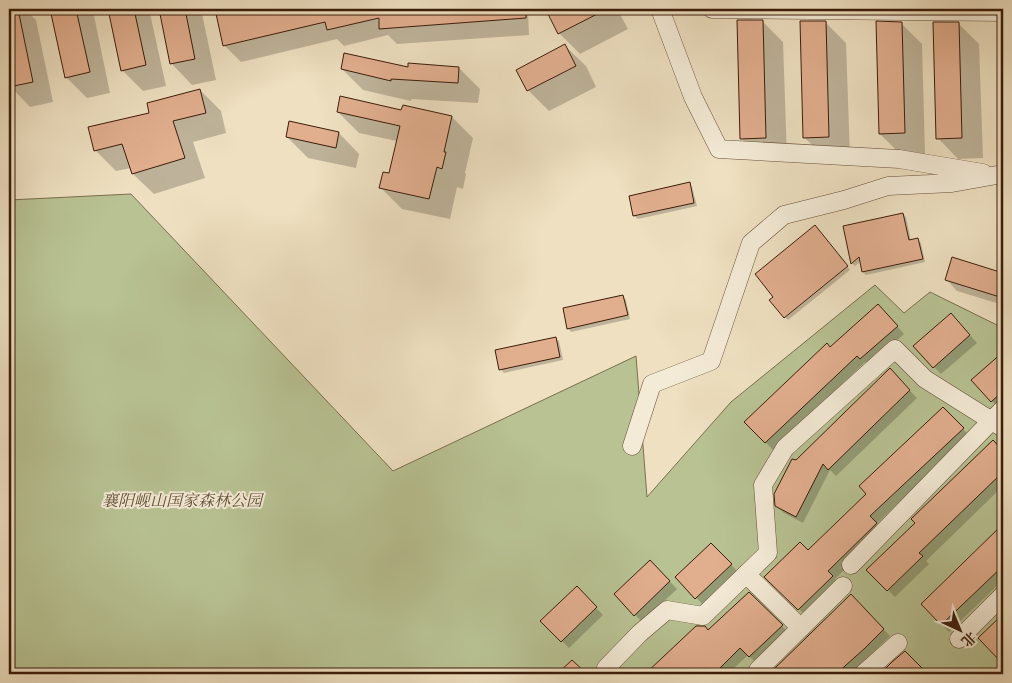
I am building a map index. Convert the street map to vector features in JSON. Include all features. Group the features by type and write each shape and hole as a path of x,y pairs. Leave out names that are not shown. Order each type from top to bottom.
{"street":[{"path":"660,9 693,98 719,149 899,159 1000,176"},
{"path":"712,9 1003,12"},
{"path":"632,446 652,384 711,361 751,243 784,215 844,200 888,186 952,183 1000,176"},
{"path":"606,674 606,668 640,633 667,610 703,616 768,553 763,485 785,448 895,349 925,378 999,419 851,565"},
{"path":"746,574 801,628"},
{"path":"758,670 843,586"},
{"path":"959,638 1003,595"},
{"path":"863,674 898,642"}],"green space":[{"name":"襄阳岘山国家森林公园","path":"131,194 393,471 636,356 647,497 731,402 875,285 904,313 930,292 1003,328 1003,674 9,674 9,200"}],"building":[{"path":"9,9 18,9 33,82 9,87"},
{"path":"50,9 76,9 90,72 65,78"},
{"path":"108,9 134,9 146,65 121,71"},
{"path":"159,9 185,9 195,59 170,64"},
{"path":"215,9 526,9 526,18 379,29 379,18 327,30 325,22 223,46"},
{"path":"554,9 607,9 558,34 547,12"},
{"path":"737,20 763,20 766,138 740,139"},
{"path":"800,21 826,21 829,137 803,138"},
{"path":"876,21 902,22 905,133 879,134"},
{"path":"933,22 959,22 962,138 936,139"},
{"path":"565,44 576,66 527,91 516,70"},
{"path":"344,53 408,67 408,63 459,67 458,83 391,79 391,81 341,69"},
{"path":"200,89 206,113 173,121 185,158 132,174 122,144 94,151 88,127 149,113 147,103"},
{"path":"340,96 401,110 403,105 452,116 442,169 437,167 429,199 379,188 383,172 389,173 400,126 337,112"},
{"path":"289,121 339,132 336,148 286,137"},
{"path":"690,182 694,203 633,216 629,196"},
{"path":"903,213 909,240 918,238 923,259 862,272 859,257 851,264 843,226"},
{"path":"815,225 848,266 784,318 769,300 773,297 755,274"},
{"path":"952,257 1003,273 1003,298 945,280"},
{"path":"623,295 628,315 567,329 563,308"},
{"path":"878,304 898,326 860,359 857,356 765,443 744,422 827,343 830,347"},
{"path":"951,313 970,335 933,368 913,346"},
{"path":"556,337 560,357 499,370 495,350"},
{"path":"1003,352 1003,391 991,402 971,380"},
{"path":"890,368 910,390 828,470 823,464 796,517 775,506 774,494 792,459 796,460"},
{"path":"943,407 964,428 870,516 877,523 828,571 833,576 798,610 764,577 800,542 808,550 866,494 859,486"},
{"path":"993,440 1003,451 1003,472 919,553 923,556 887,591 866,570 915,523 911,519"},
{"path":"1003,524 1003,566 941,625 921,604"},
{"path":"711,543 732,564 695,599 675,577"},
{"path":"650,560 670,581 634,616 614,594"},
{"path":"577,586 597,607 561,642 540,621"},
{"path":"749,592 783,625 749,657 740,648 714,674 645,674 696,626 705,626 708,630"},
{"path":"851,594 884,629 864,649 836,674 769,674"},
{"path":"1003,614 1003,664 978,638"},
{"path":"905,651 928,674 880,674 892,662"},
{"path":"572,660 587,674 557,674"}]}
